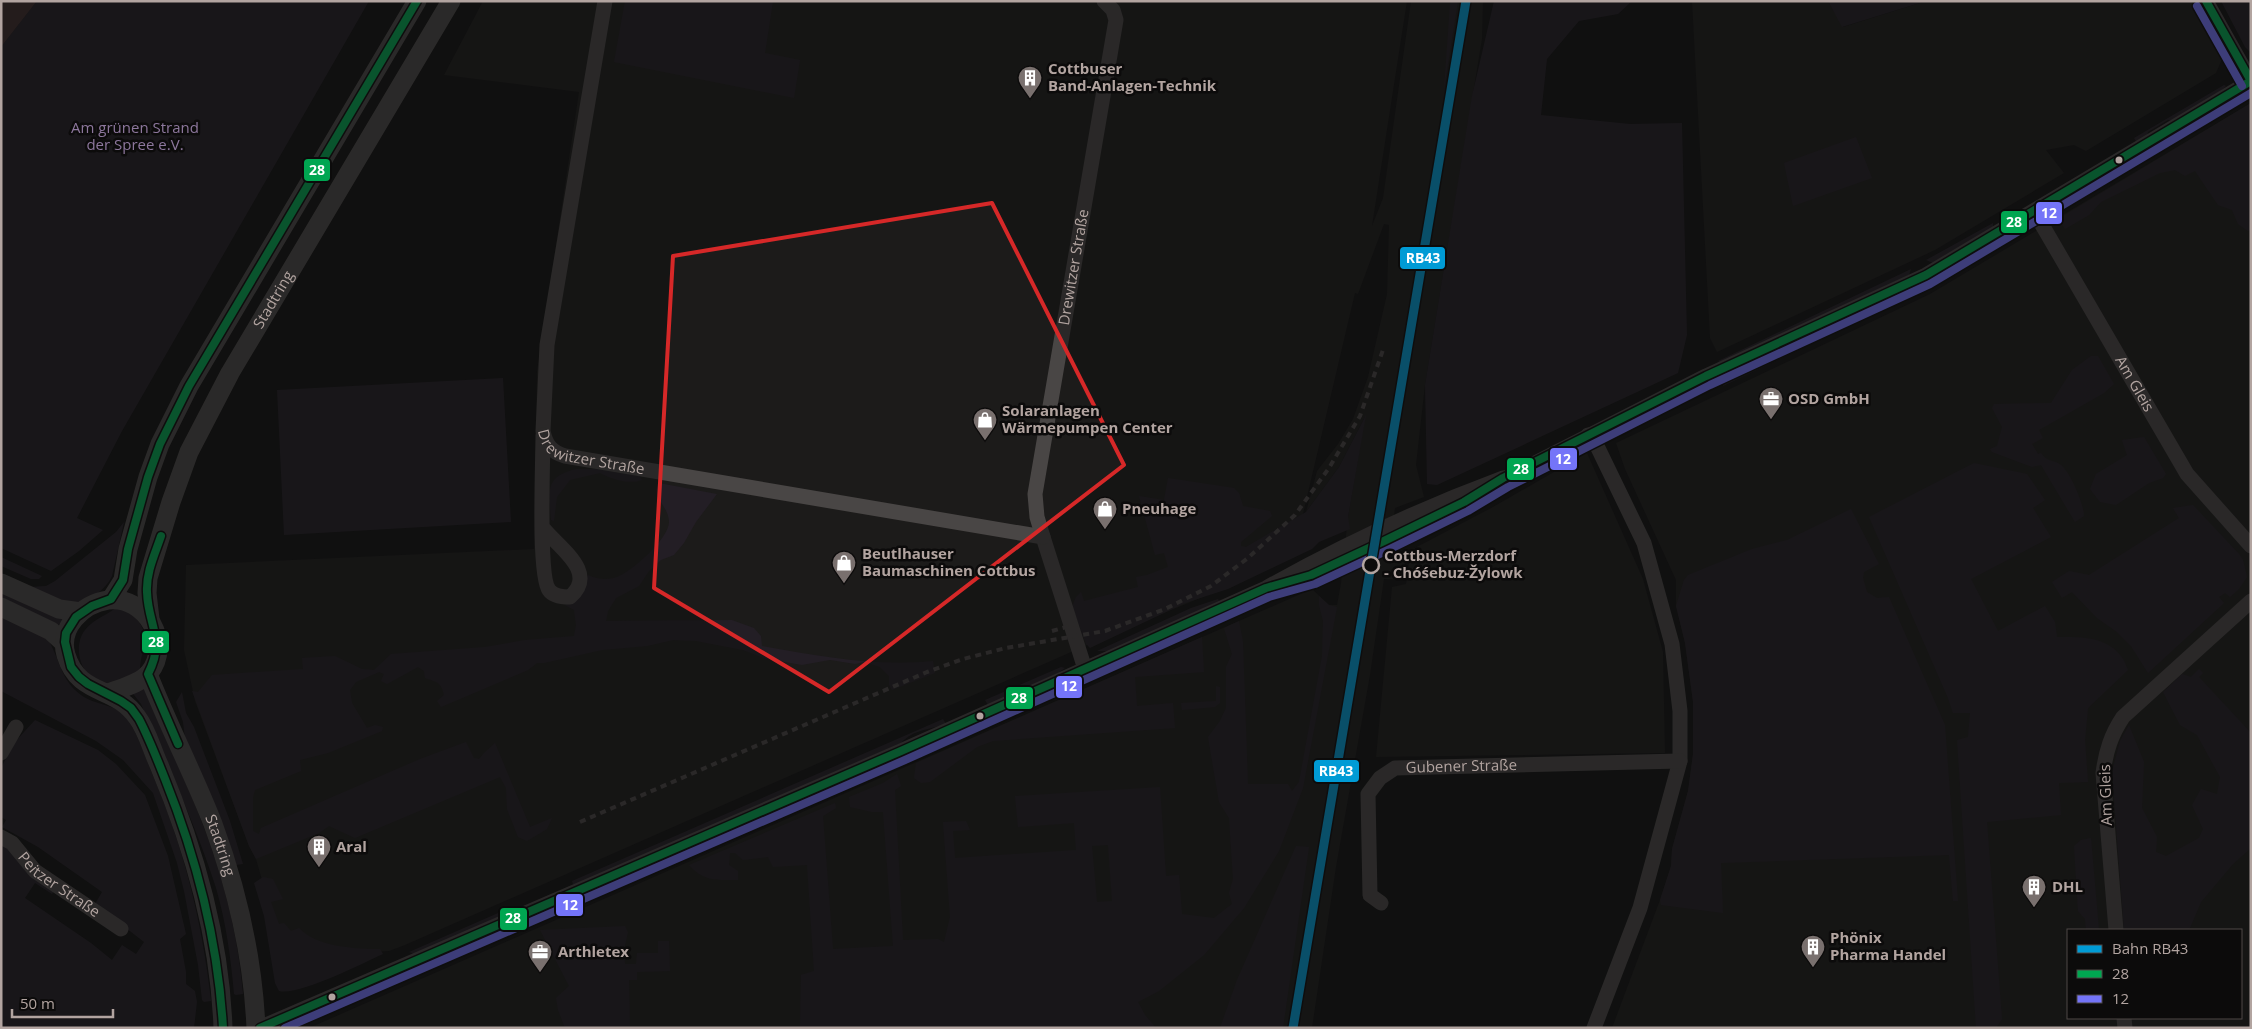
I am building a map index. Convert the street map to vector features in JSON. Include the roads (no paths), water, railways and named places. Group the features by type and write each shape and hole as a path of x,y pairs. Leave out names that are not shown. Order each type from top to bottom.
{"main road":[{"name":"Stadtring","path":"111,599 123,580 128,549 148,477 160,444 189,386 417,1"},
{"name":"Stadtring","path":"257,1028 254,994 232,878 206,806 148,674 155,663 158,648 156,631 150,619 146,593 148,578 170,502 189,452 239,356 450,1"},
{"path":"1,583 59,610 81,612"},
{"path":"1,608 51,631 64,643 69,624 95,602 111,599 131,604 142,610 150,619"},
{"name":"Stadtring","path":"64,643 71,668 81,681 95,690 108,693 126,703 138,718 180,816 205,905 222,1002 223,1028"},
{"path":"108,693 148,674"}],"street":[{"name":"Drewitzer Straße","path":"605,1 547,345 543,432 551,450 565,456 1042,537"},
{"name":"Drewitzer Straße","path":"1085,669 1042,537 1035,506 1035,494 1116,20 1112,10 1104,1"},
{"path":"257,1028 530,912 1266,588 1311,575 1464,502 1503,478 1706,376 1926,275 2251,81 2206,1"},
{"name":"Am Gleis","path":"2034,211 2187,474 2251,546"},
{"path":"543,432 543,528"},
{"path":"1588,435 1598,448 1644,543 1659,590 1672,644 1680,711 1680,761 1640,908 1594,1028"},
{"name":"Am Gleis","path":"2116,929 2103,773 2105,756 2111,735 2123,717 2251,601"},
{"path":"1,753 16,727"},
{"name":"Gubener Straße","path":"1381,903 1370,895 1368,794 1380,778 1395,768 1680,761"},
{"name":"Peitzer Straße","path":"1,837 12,843 35,871 121,929"}],"railway":[{"path":"580,822 927,672 963,659 1006,648 1105,631 1165,609 1211,586 1248,558 1295,515 1329,468 1360,416 1384,347"},
{"path":"1052,631 1077,624"}],"rail line":[{"name":"RB43","path":"1293,1028 1466,1"}],"place":[{"name":"Cottbuser Band-Anlagen-Technik","path":"1030,99"},
{"name":"OSD GmbH","path":"1771,420"},
{"name":"Solaranlagen Wärmepumpen Center","path":"985,441"},
{"name":"Pneuhage","path":"1105,530"},
{"name":"Cottbus-Merzdorf - Chóśebuz-Žylowk","path":"1371,565"},
{"name":"Beutlhauser Baumaschinen Cottbus","path":"844,584"},
{"name":"Aral","path":"319,868"},
{"name":"DHL","path":"2034,908"},
{"name":"Phönix Pharma Handel","path":"1813,968"},
{"name":"Arthletex","path":"540,973"}],"park label":[{"name":"Am grünen Strand der Spree e.V.","path":"135,136"}]}
